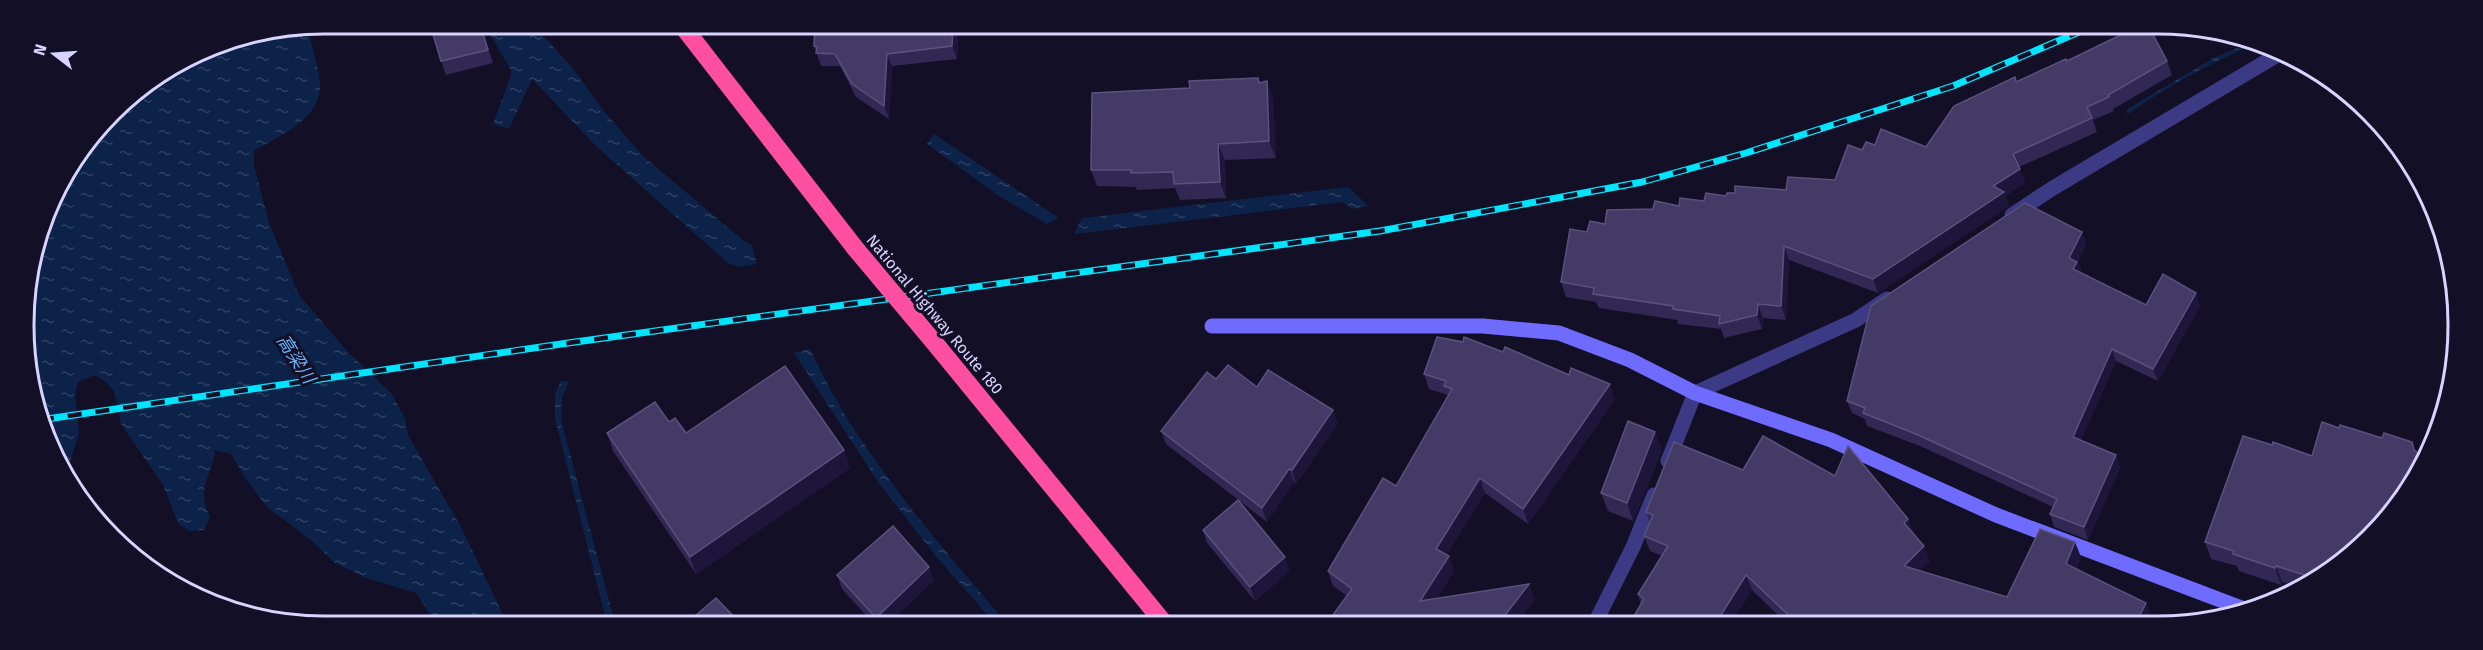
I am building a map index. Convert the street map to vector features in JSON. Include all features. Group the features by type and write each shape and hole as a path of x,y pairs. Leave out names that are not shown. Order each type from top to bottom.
{"highway":[{"name":"National Highway Route 180","path":"689,34 855,248 1158,616"}],"street":[{"path":"2004,221 2053,188 2272,58"},
{"path":"1598,616 1633,547 1695,393 1856,320 1895,294"},
{"path":"1212,326 1483,326 1559,333 1630,360 1695,393 1831,440 1996,515 2228,607"}],"water":[{"path":"490,34 541,34 572,67 603,110 643,156 744,241 751,244 757,264 739,267 728,263 598,148 532,79 509,129 493,124 512,72"},
{"name":"高梁川","path":"309,35 319,75 318,100 305,118 295,126 254,151 254,165 269,223 299,295 347,351 392,394 405,419 408,435 461,527 504,616 431,616 416,593 369,579 336,564 313,542 267,507 231,454 215,450 204,490 210,517 204,530 189,531 178,523 163,485 121,424 114,391 95,375 78,382 75,396 79,432 70,463 44,400 37,363 34,325 37,287 44,250 64,197 73,180 107,133 133,107 180,73 197,64 250,44"},
{"path":"2241,47 2246,48 2188,76 2128,114 2126,110 2215,57"},
{"path":"934,134 1059,218 1047,224 999,196 927,144"},
{"path":"1348,187 1369,206 1352,209 1343,202 1074,234 1082,218"},
{"path":"810,349 842,410 877,463 998,613 988,616 934,554 878,482 794,353"},
{"path":"561,381 569,381 562,397 561,420 613,616 605,616 555,419 555,394"}],"building":[{"path":"433,34 483,34 488,50 441,61"},
{"path":"815,34 953,34 952,46 887,54 884,106 852,84 835,54 816,53 817,47 814,46"},
{"path":"2123,34 2153,34 2167,61 2108,95 2109,97 2087,107 2092,118 2013,154 2020,169 1993,186 2004,192 1873,279 1784,246 1781,306 1758,304 1757,315 1719,324 1720,316 1673,309 1673,306 1593,294 1594,288 1561,282 1570,229 1587,232 1590,221 1605,224 1607,210 1653,209 1655,201 1679,206 1680,198 1704,201 1706,193 1726,196 1727,193 1735,193 1735,186 1786,190 1788,177 1835,180 1848,145 1862,150 1866,142 1875,145 1881,129 1926,147 1954,106 2015,77 2016,82 2066,59 2067,61"},
{"path":"1258,78 1259,83 1267,81 1269,141 1218,144 1220,182 1174,184 1173,172 1131,173 1131,170 1091,170 1092,93 1190,88 1189,81"},
{"path":"2025,203 2082,232 2069,258 2077,262 2073,269 2146,305 2163,274 2196,293 2153,369 2112,349 2073,437 2116,455 2084,527 2050,514 2057,499 1916,434 1863,413 1865,408 1847,401 1871,306"},
{"path":"1437,337 1463,342 1464,337 1503,352 1505,347 1569,375 1571,368 1610,384 1523,509 1480,478 1436,549 1449,556 1420,601 1529,584 1504,616 1332,616 1352,589 1328,571 1383,478 1396,486 1452,389 1444,386 1446,381 1424,374"},
{"path":"1228,365 1257,387 1268,370 1333,410 1292,470 1289,469 1262,508 1161,431 1207,372 1216,379"},
{"path":"785,366 844,450 690,557 607,433 655,402 669,422 675,418 686,433"},
{"path":"1628,421 1655,432 1627,503 1601,493"},
{"path":"2322,422 2382,438 2384,433 2412,442 2414,450 2419,453 2400,486 2376,517 2350,543 2306,575 2276,566 2275,568 2205,542 2243,436 2272,445 2273,442 2312,456"},
{"path":"1763,436 1835,476 1848,446 1908,519 1904,523 1924,546 1904,566 2007,597 2040,529 2075,542 2066,564 2146,603 2140,616 1790,616 1746,575 1720,616 1634,616 1644,599 1638,594 1668,546 1644,536 1653,515 1646,512 1674,442 1743,470"},
{"path":"1238,500 1285,557 1250,587 1203,530"},
{"path":"893,526 929,567 878,616 874,616 837,575"},
{"path":"716,598 733,616 695,616"}],"railway":[{"path":"50,419 568,343 1380,231 1642,182 1746,153 1953,86 2074,34"}]}
